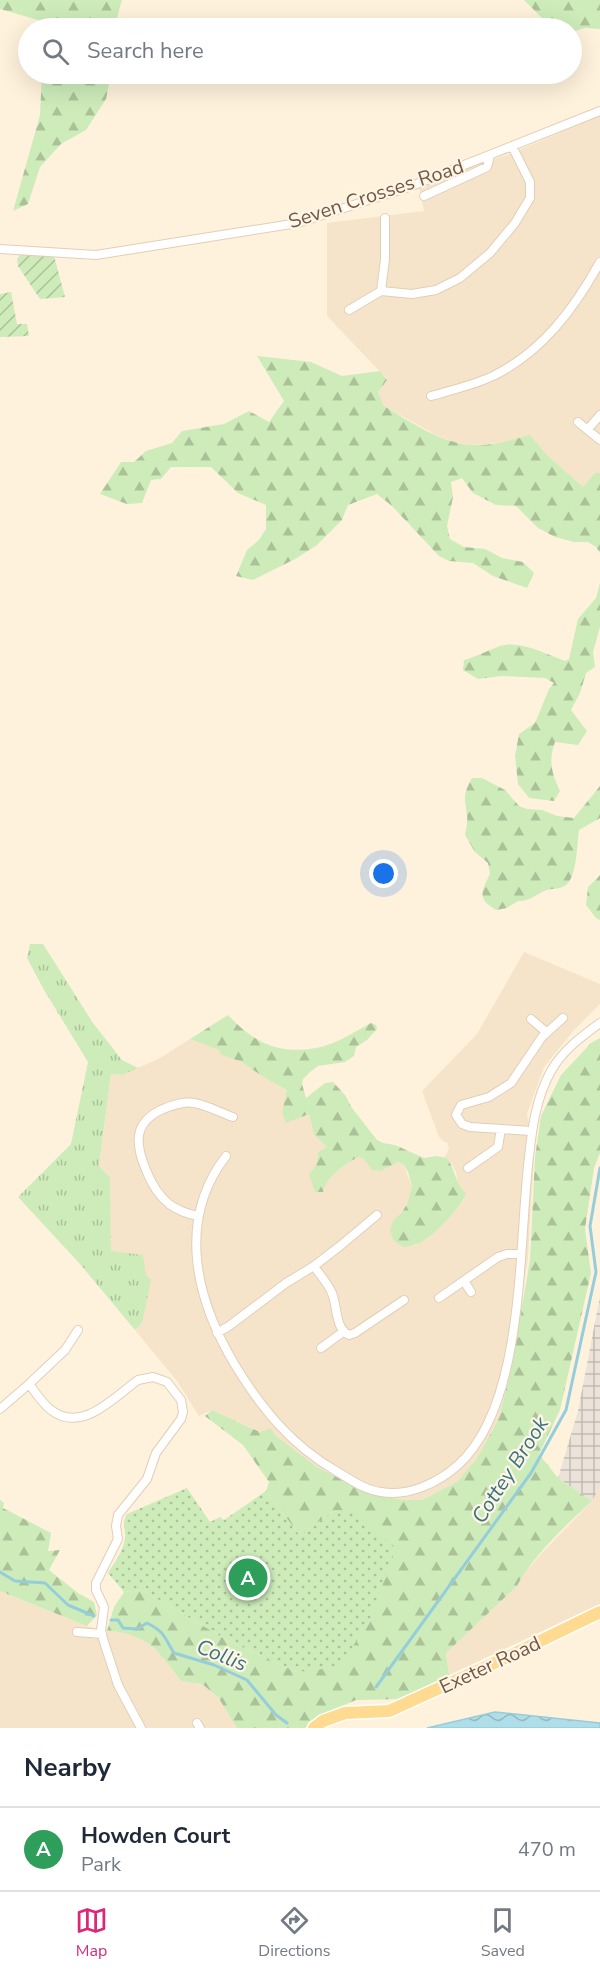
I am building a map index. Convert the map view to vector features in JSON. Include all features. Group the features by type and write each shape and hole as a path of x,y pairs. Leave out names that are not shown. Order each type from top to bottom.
{"main road":[{"name":"Exeter Road","path":"314,1728 345,1713 389,1711 600,1612"}],"street":[{"name":"Seven Crosses Road","path":"0,249 96,255 298,223 409,187 600,111"},
{"path":"349,310 381,291 412,294 444,287 480,263 505,237 525,209 531,190 530,182 512,146"},
{"path":"424,196 487,167 490,156"},
{"path":"381,291 386,244 385,218"},
{"path":"431,396 440,389 491,377 528,354 553,331 566,315 583,292 600,262"},
{"path":"588,429 600,415"},
{"path":"578,422 600,440"},
{"path":"532,1131 462,1124 456,1115 461,1106 489,1097 511,1083 546,1032 563,1018"},
{"path":"531,1019 546,1032"},
{"path":"226,1156 208,1184 198,1216 197,1257 205,1302 217,1333 266,1412 296,1443 325,1464 366,1488 381,1492 405,1492 420,1488 458,1465 479,1441 496,1407 514,1324 532,1131 540,1097 551,1070 562,1055 600,1023"},
{"path":"198,1216 175,1208 153,1186 139,1152 140,1130 145,1122 157,1112 183,1103 196,1103 233,1118"},
{"path":"468,1168 498,1147 501,1129"},
{"path":"217,1333 286,1283 314,1266 377,1215"},
{"path":"439,1298 498,1257 507,1254 521,1254"},
{"path":"314,1266 333,1294 340,1327 349,1335 404,1300"},
{"path":"464,1281 471,1292"},
{"path":"0,1409 65,1350 78,1330"},
{"path":"321,1348 343,1332"},
{"path":"29,1384 53,1412 72,1418 94,1413 138,1380 145,1378 160,1379 166,1382 181,1400 183,1412 181,1419 156,1453 147,1479 118,1515 116,1520 118,1539 96,1583 96,1590 104,1607 102,1634 118,1684 141,1728"},
{"path":"77,1632 102,1634"}],"shaded area":[{"path":"600,116 600,473 595,473 583,487 546,454 530,436 501,443 474,445 454,442 436,435 384,406 378,392 387,379 327,316 327,223 424,211 419,188 459,171 507,155"},
{"path":"524,952 600,984 600,1004 575,1029 544,1067 527,1114 534,1155 528,1258 511,1369 499,1418 477,1458 457,1482 422,1500 402,1500 365,1492 317,1467 275,1435 271,1428 261,1432 212,1410 199,1416 177,1381 135,1330 142,1323 111,1251 110,1177 99,1166 111,1074 122,1075 160,1058 190,1039 220,1050 221,1055 240,1061 287,1090 282,1112 309,1114 314,1135 327,1147 318,1152 317,1164 309,1174 326,1181 334,1172 358,1157 381,1171 398,1162 403,1164 412,1186 407,1204 398,1217 413,1246 428,1238 451,1216 464,1199 458,1186 456,1172 445,1157 449,1148 447,1142 439,1137 422,1091 477,1034"},
{"path":"600,1296 600,1486 592,1501 558,1478 578,1411"},
{"path":"600,1486 600,1604 449,1675 446,1653 517,1586 540,1555 592,1501"},
{"path":"0,1591 87,1626 129,1633 144,1640 161,1655 181,1681 202,1684 218,1697 237,1728 0,1728"}],"green space":[{"path":"0,0 122,0 117,18 31,18 0,9"},
{"path":"524,0 600,0 600,29 582,29 582,18 542,18"},
{"path":"42,84 109,84 106,99 86,130 61,144 40,167 28,204 13,211 40,115"},
{"path":"20,255 54,256 65,297 40,299 18,266 17,259"},
{"path":"11,292 17,324 27,324 29,336 0,337 0,294"},
{"path":"257,356 311,362 342,376 380,371 387,380 378,392 384,406 439,436 462,444 481,445 530,435 546,454 583,487 595,473 600,473 600,553 588,542 574,542 555,537 538,528 516,506 496,505 473,493 462,478 451,482 453,497 447,526 450,539 464,547 485,549 502,558 523,562 534,573 527,588 493,576 473,563 449,561 439,556 392,506 377,494 348,505 342,520 317,545 297,558 253,580 236,576 247,550 259,540 266,529 266,505 238,493 211,467 171,467 161,479 151,480 142,503 127,504 100,494 121,462 134,462 146,451 172,443 182,431 224,424 249,411 269,422 284,401"},
{"path":"600,583 600,627 593,652 595,667 586,673 580,693 571,710 587,731 578,745 555,742 552,767 560,791 554,801 529,798 518,784 515,756 519,734 535,723 549,689 554,683 545,678 502,676 478,679 463,670 464,660 508,645 533,649 565,661 569,659 578,619 596,598"},
{"path":"472,778 482,778 505,790 519,806 574,818 600,786 600,818 579,830 574,868 570,881 566,885 518,901 507,908 496,910 483,899 484,886 490,874 488,863 475,852 465,835 467,821 465,797"},
{"path":"600,875 600,920 586,905 588,887"},
{"path":"30,944 43,944 93,1023 122,1060 138,1068 122,1075 111,1074 99,1166 110,1177 111,1251 143,1255 146,1275 151,1280 142,1323 135,1330 80,1264 18,1197 71,1144 88,1062 27,958"},
{"path":"228,1015 257,1039 278,1048 290,1050 330,1044 371,1023 376,1025 377,1029 367,1040 356,1047 354,1056 345,1062 318,1066 303,1079 306,1098 325,1083 333,1082 377,1140 424,1158 437,1156 447,1158 462,1190 466,1193 443,1225 431,1236 415,1244 404,1247 394,1241 390,1231 393,1221 407,1204 412,1186 408,1172 403,1164 398,1162 381,1171 372,1170 364,1159 358,1157 332,1175 323,1192 315,1192 309,1174 317,1164 318,1152 327,1147 314,1135 309,1114 286,1123 282,1112 287,1090 240,1061 221,1055 219,1050 190,1039"},
{"path":"600,1038 600,1153 594,1168 585,1229 591,1273 560,1410 539,1454 558,1478 592,1501 541,1552 517,1586 446,1653 449,1675 405,1699 356,1700 325,1713 305,1728 237,1728 218,1697 202,1684 181,1681 166,1661 142,1640 133,1635 107,1631 114,1607 124,1592 142,1590 229,1641 297,1672 335,1510 300,1536 266,1491 269,1482 243,1445 205,1416 212,1410 260,1432 271,1428 275,1435 317,1467 366,1492 402,1500 422,1500 457,1482 477,1458 499,1418 511,1369 530,1260 535,1157 541,1116 561,1075 591,1043"},
{"path":"187,1488 210,1522 220,1517 224,1520 266,1491 300,1536 335,1510 353,1511 396,1548 370,1619 340,1667 297,1672 229,1641 142,1590 124,1592 108,1573 123,1547 124,1520 127,1514"},
{"path":"0,1500 4,1503 3,1508 51,1533 48,1551 60,1550 49,1570 78,1593 94,1602 97,1615 87,1626 0,1591"}],"water":[{"path":"495,1712 600,1723 600,1728 427,1728"}],"waterway":[{"name":"Cottey Brook","path":"376,1687 531,1473 566,1410 596,1272 590,1226 600,1168"},
{"name":"Collis","path":"0,1572 15,1581 45,1583 68,1605 94,1616"},
{"name":"Collis","path":"111,1620 118,1620 123,1628 137,1629 147,1623 161,1632 174,1653 214,1665 247,1680 276,1715 287,1723"}],"place":[{"name":"Howden Court","path":"248,1578"}]}
